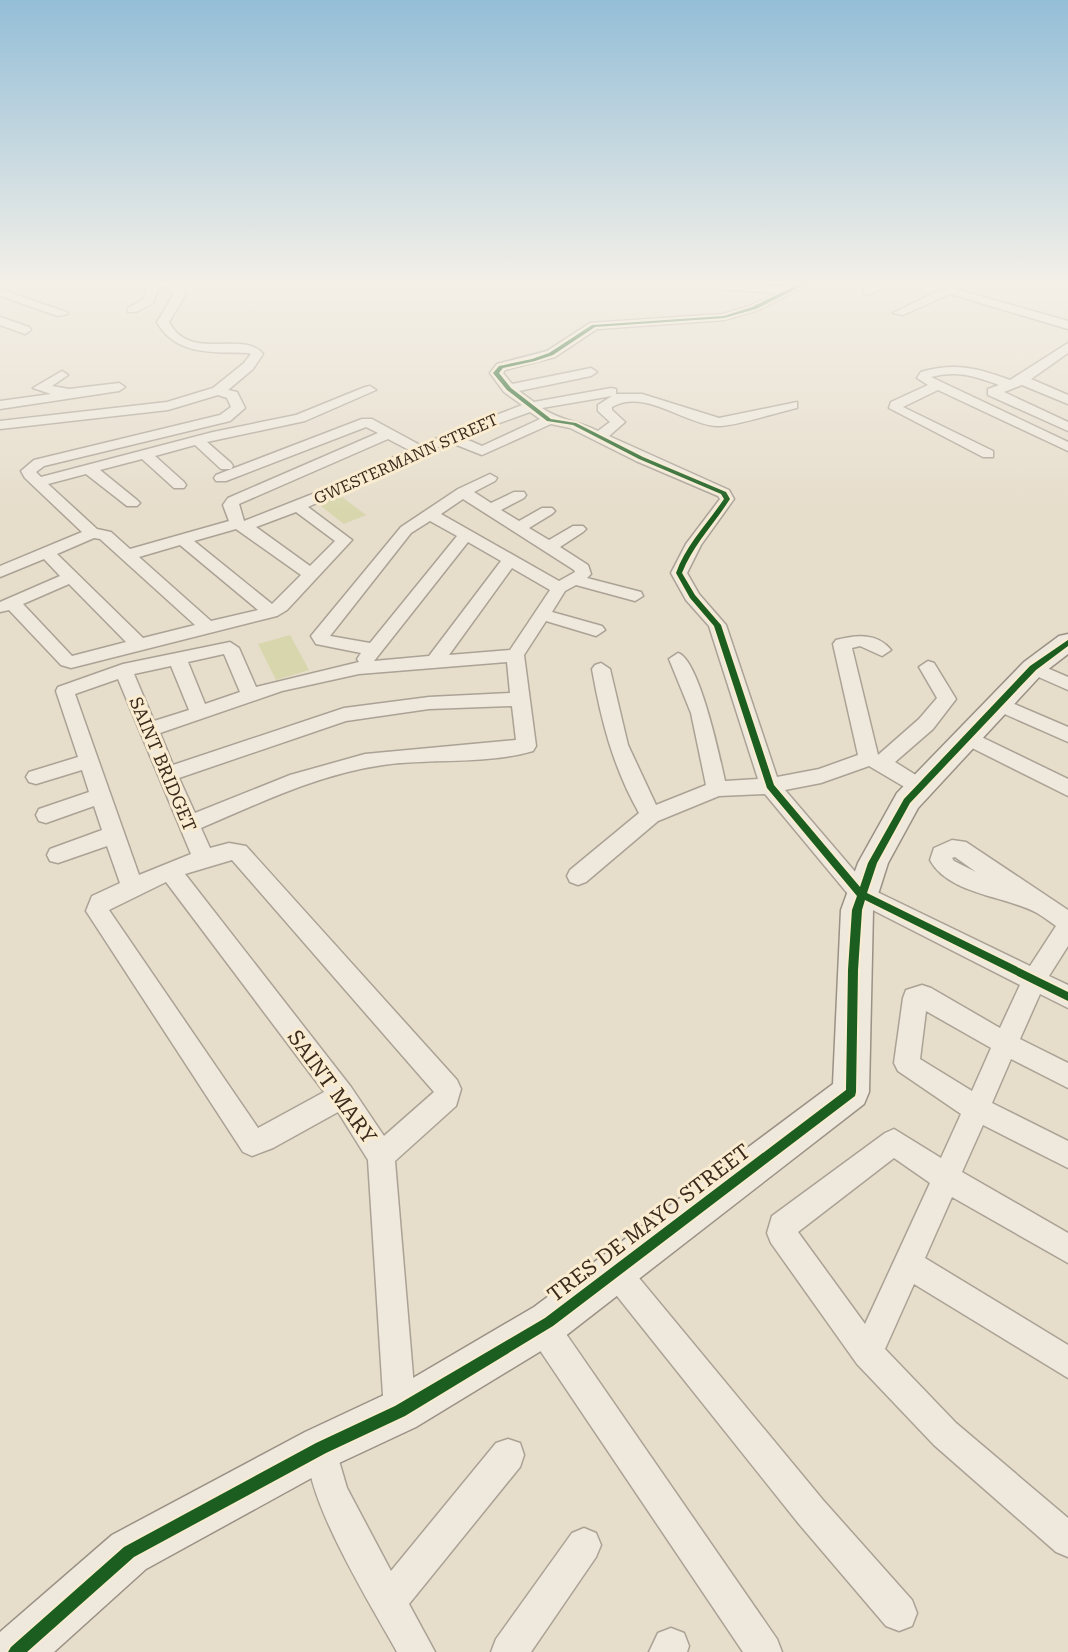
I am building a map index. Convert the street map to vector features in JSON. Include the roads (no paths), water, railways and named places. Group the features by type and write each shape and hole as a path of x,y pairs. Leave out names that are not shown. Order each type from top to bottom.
{"street":[{"path":"0,425 168,406 218,391 254,359"},
{"path":"534,359 498,369 498,376 530,407 549,420 574,424 641,458 724,493 727,499 714,522 684,555 679,573 692,596 717,625 770,786 861,894 1068,997"},
{"path":"1050,359 1016,382 993,392 1068,427"},
{"path":"1068,400 1016,382 956,367 925,375 926,381 1068,447"},
{"path":"509,389 591,372"},
{"path":"62,375 39,389 69,393 119,387"},
{"path":"937,386 896,405 896,408 988,454"},
{"path":"40,482 197,440 300,418 370,390"},
{"path":"92,533 28,471 39,463 213,421 236,412 239,405 232,395 218,391"},
{"name":"GWESTERMANN STREET","path":"128,555 240,525 298,506 449,437 530,407 611,392"},
{"path":"0,405 58,398 69,393"},
{"path":"600,436 618,422 605,411 605,405 619,397 642,398 718,422 792,405"},
{"path":"449,437 482,451 549,420"},
{"path":"197,440 223,472 365,422 371,422 419,450"},
{"path":"310,574 240,525 231,505 233,500 390,433"},
{"path":"145,454 179,485"},
{"path":"89,470 132,503"},
{"path":"372,649 321,640 320,636 406,530 489,478"},
{"path":"188,824 302,779 365,761 444,751 524,747 527,743 515,655 541,614 567,584 583,574 582,568 463,492"},
{"path":"490,509 519,495"},
{"path":"71,577 6,605 69,662 137,643 271,612 281,606 344,540 298,506"},
{"path":"519,527 547,511"},
{"path":"430,514 509,561 567,584 635,596"},
{"path":"550,546 578,529"},
{"path":"0,572 92,533 105,535 206,627"},
{"path":"359,668 466,535"},
{"path":"182,539 271,612"},
{"path":"47,553 137,643"},
{"path":"436,660 509,561"},
{"path":"541,614 596,630"},
{"path":"882,650 872,642 862,640 842,644 875,761 920,787"},
{"name":"TRES DE MAYO STREET","path":"16,1652 129,1552 321,1448 398,1396 542,1326 851,1092 857,910 873,863 908,801 920,787 1032,668 1068,642"},
{"path":"132,887 65,691 122,670 229,648 251,695"},
{"path":"149,730 278,686 359,668 515,655"},
{"path":"177,658 200,714"},
{"path":"678,659 700,713 718,789"},
{"path":"578,876 651,815 718,789 770,786 875,761 926,724 947,699 928,667"},
{"path":"1032,668 1068,684"},
{"path":"601,669 614,738 631,784 651,815"},
{"name":"SAINT BRIDGET","path":"122,670 204,859"},
{"path":"168,774 344,715 429,703 520,699"},
{"path":"998,703 1068,735"},
{"path":"967,737 1068,788"},
{"path":"36,777 87,761"},
{"path":"46,815 100,796"},
{"path":"58,855 113,835"},
{"path":"342,1096 252,1143 97,911 100,901 230,849 238,852 448,1088 447,1097 381,1156"},
{"name":"SAINT MARY","path":"170,871 342,1096 381,1156 398,1396"},
{"path":"868,1353 1034,980 1068,924 1039,904"},
{"path":"1068,1076 922,996 915,998 908,1065 977,1109 1068,1156"},
{"path":"1068,1249 946,1178 898,1143 892,1142 782,1226 782,1237 868,1353 944,1434 1068,1540"},
{"path":"908,1264 1068,1363"},
{"path":"615,1270 811,1512 899,1613"},
{"path":"542,1326 764,1652"},
{"path":"321,1448 331,1491 356,1544 417,1652"},
{"path":"389,1601 508,1455"},
{"path":"509,1652 584,1545"}]}
